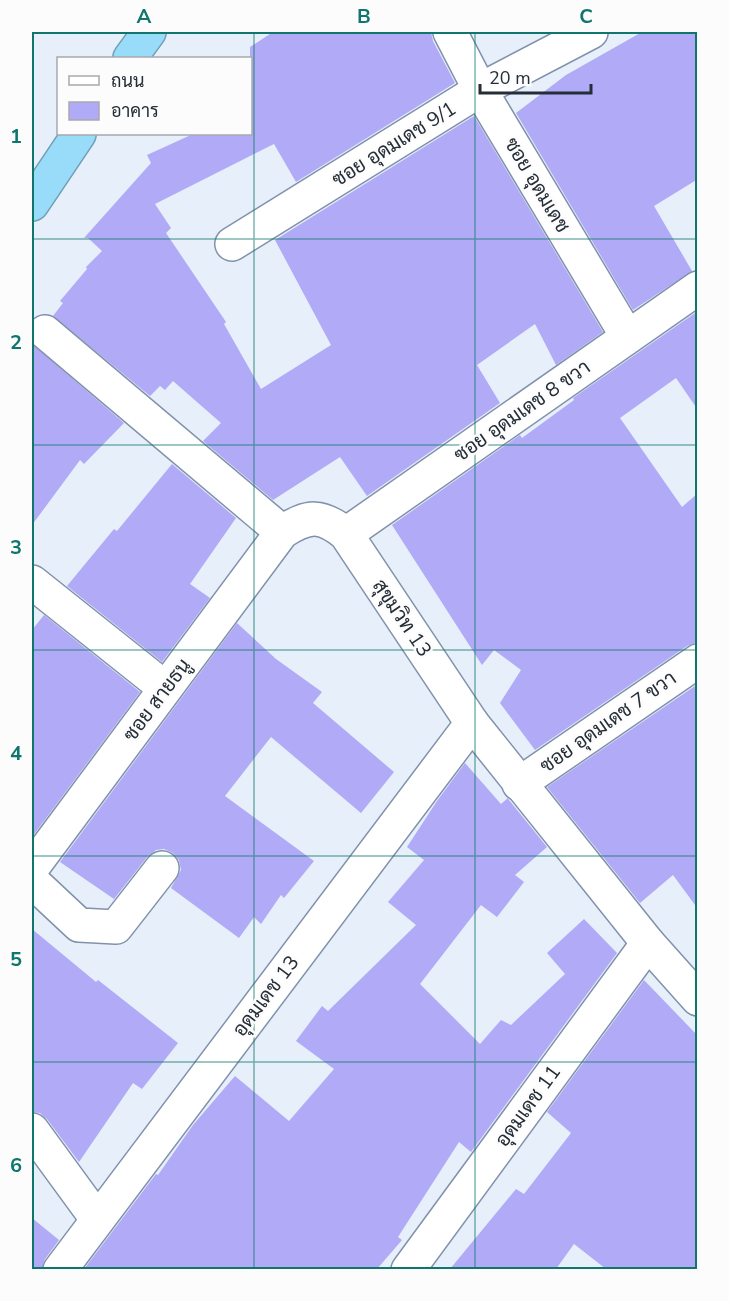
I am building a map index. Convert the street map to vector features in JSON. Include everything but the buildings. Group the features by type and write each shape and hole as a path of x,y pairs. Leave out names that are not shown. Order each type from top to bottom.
{"highway":[{"path":"131,57 149,32"},
{"path":"32,204 79,135"}],"street":[{"name":"ซอย อุดมเดช","path":"450,32 480,90 627,336"},
{"name":"ซอย อุดมเดช 9/1","path":"232,244 480,90 591,32"},
{"name":"ซอย อุดมเดช 8 ขวา","path":"346,534 698,288"},
{"path":"45,332 282,532"},
{"name":"สุขุมวิท 13","path":"282,532 302,520 317,519 333,523 346,534 472,723 648,943 698,999"},
{"name":"ซอย สายธนู","path":"32,868 282,532"},
{"path":"32,582 165,688"},
{"name":"ซอย อุดมเดช 7 ขวา","path":"519,784 698,661"},
{"name":"อุดมเดช 13","path":"60,1269 472,723"},
{"path":"32,868 79,925 116,927 162,868"},
{"name":"อุดมเดช 11","path":"408,1269 648,943"},
{"path":"32,1130 98,1220"}]}
